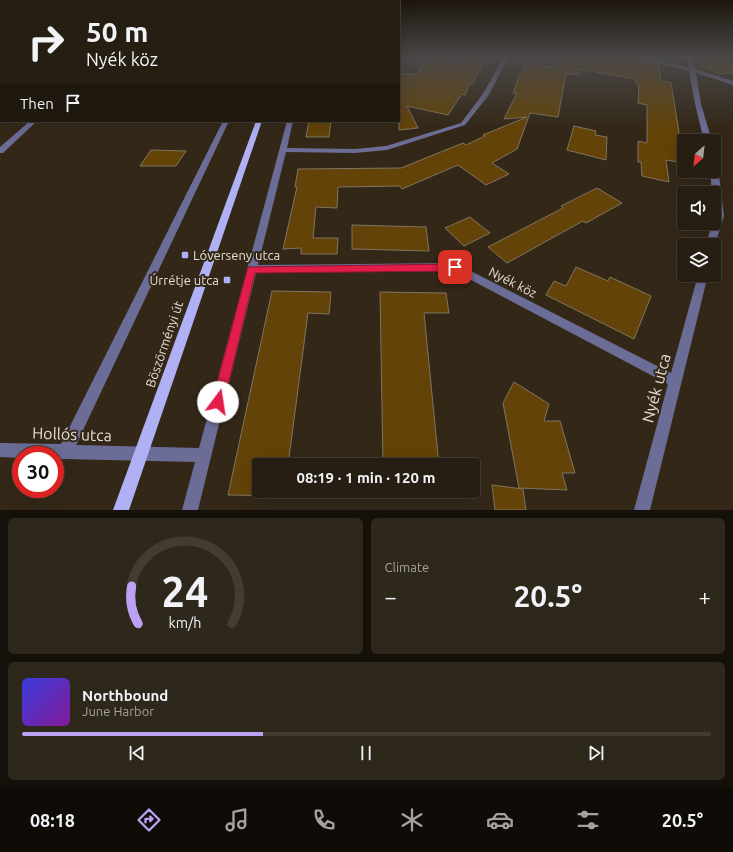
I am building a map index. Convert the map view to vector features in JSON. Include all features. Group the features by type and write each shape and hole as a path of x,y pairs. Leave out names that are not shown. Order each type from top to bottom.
{"main road":[{"name":"Böszörményi út","path":"121,510 259,122"}],"street":[{"path":"282,150 355,151 387,148 463,124 484,96 493,81"},
{"path":"695,81 698,104 706,134"},
{"path":"0,151 33,122"},
{"path":"65,452 226,122"},
{"path":"190,510 290,122"},
{"path":"713,238 719,216 715,178"},
{"name":"Nyék köz","path":"251,269 455,267 675,381"},
{"name":"Nyék utca","path":"642,510 701,282"},
{"name":"Hollós utca","path":"0,450 204,455"}],"building":[{"path":"400,81 474,81 473,84 470,83 465,95 462,94 448,115 407,106 418,128 399,130"},
{"path":"518,81 565,81 558,117 530,113 517,149 492,163 509,174 486,185 458,165 402,189 400,186 338,187 337,208 316,207 313,238 338,238 337,254 301,254 301,248 283,249 297,187 295,187 298,169 401,168 463,143 466,145 485,136 483,135 527,117 504,119 517,93 513,93"},
{"path":"635,81 661,81 671,83 679,134 677,134 677,162 666,160 669,182 642,176 641,162 638,162 638,141 647,143 647,105 638,103 639,84 636,83"},
{"path":"309,122 331,122 329,137 306,137"},
{"path":"574,126 596,131 595,135 607,137 606,160 567,150"},
{"path":"151,150 186,151 176,166 140,166"},
{"path":"597,188 622,203 586,223 583,221 507,263 488,247 563,208 561,206"},
{"path":"470,217 490,233 464,246 445,228"},
{"path":"352,225 426,227 429,251 352,249"},
{"path":"576,267 608,281 610,277 651,296 634,339 546,295 554,281 566,286"},
{"path":"272,291 331,292 329,314 308,313 289,458 252,458 252,495 228,495"},
{"path":"380,292 446,293 449,313 424,313 438,458 383,458"},
{"path":"514,382 549,404 544,421 560,421 575,473 562,473 567,490 519,488 503,403"},
{"path":"492,485 523,489 526,510 495,510"}],"place":[{"name":"Lóverseny utca","path":"185,255"},
{"name":"Úrrétje utca","path":"227,280"}],"route":[{"path":"218,402 251,269 455,267"}]}
